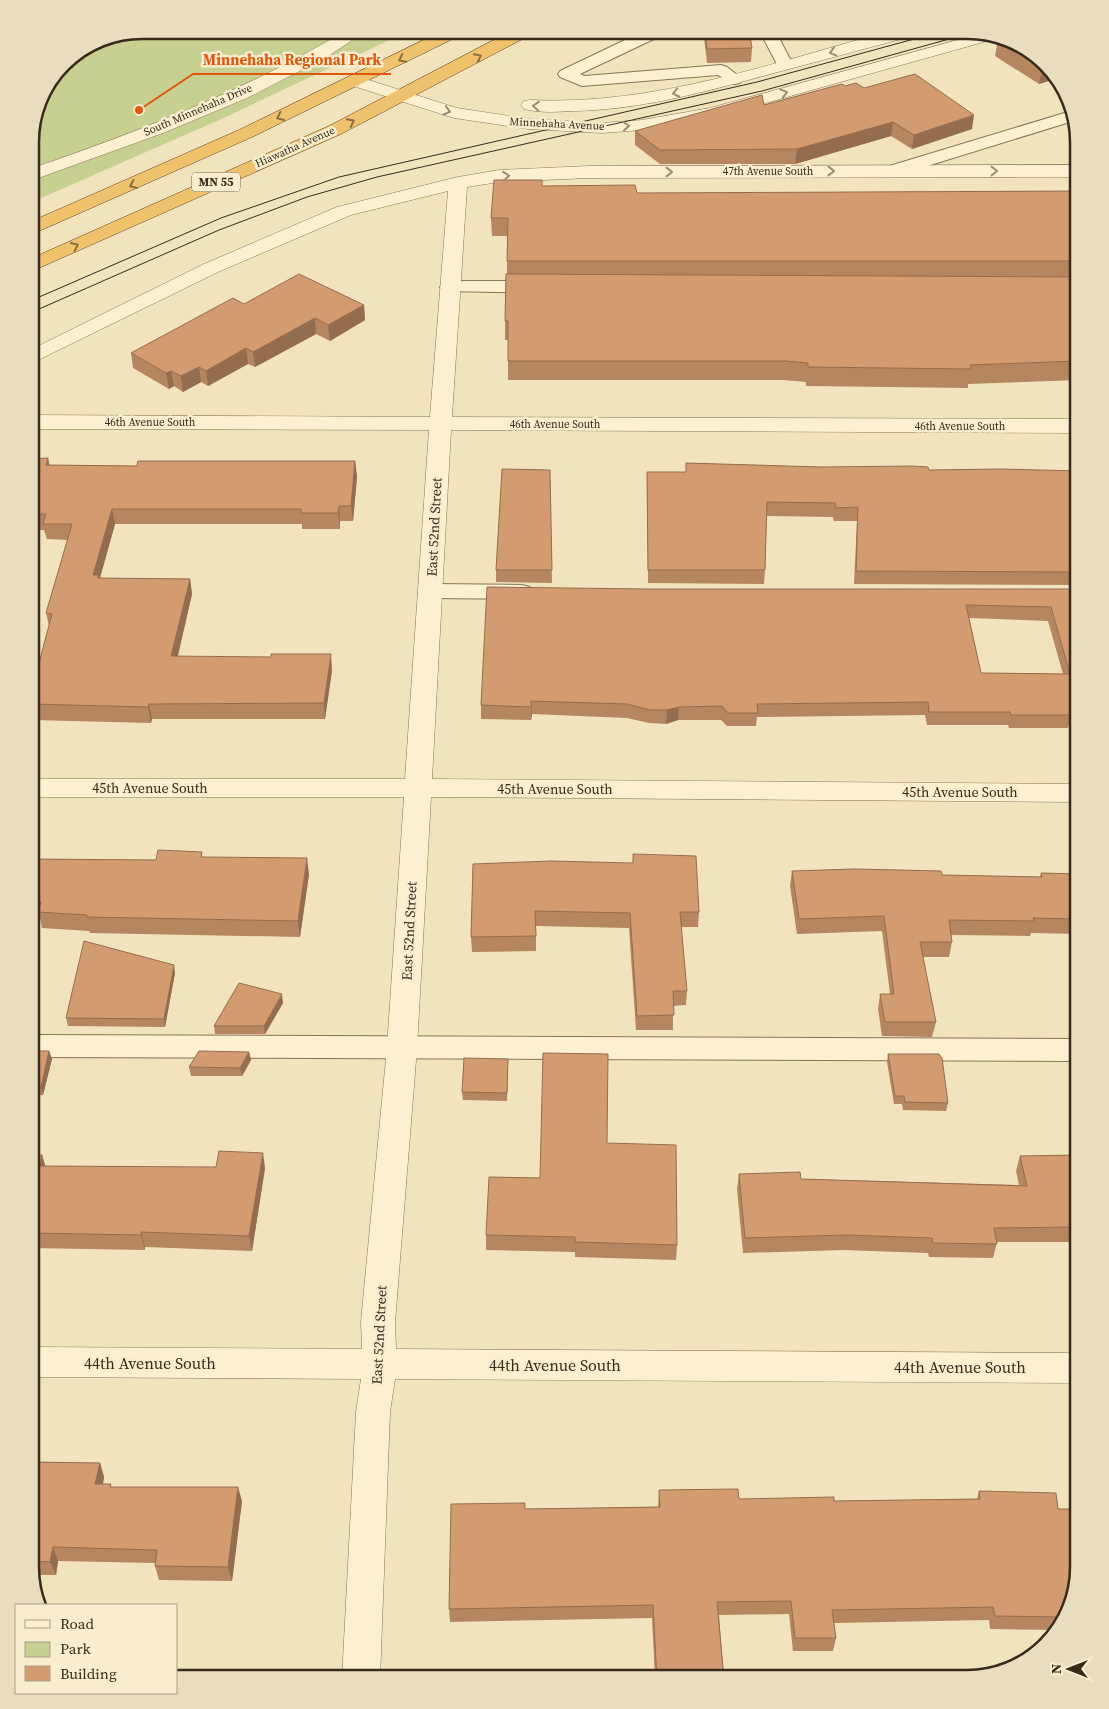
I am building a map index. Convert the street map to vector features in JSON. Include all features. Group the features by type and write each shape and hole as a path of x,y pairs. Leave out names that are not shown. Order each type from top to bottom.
{"highway":[{"name":"MN 55","path":"39,225 139,182 356,82 440,39"},
{"name":"Hiawatha Avenue","path":"39,262 335,130 400,98 509,39"}],"street":[{"name":"South Minnehaha Drive","path":"39,172 190,116 288,70 343,39"},
{"name":"Minnehaha Avenue","path":"511,104 585,107 628,104 785,65 858,39"},
{"name":"Minnehaha Avenue","path":"356,82 400,98 454,113 528,124 602,128 642,125 712,113 978,40"},
{"path":"378,71 418,87 447,93"},
{"name":"47th Avenue South","path":"458,183 499,176 579,172 1070,171"},
{"path":"39,354 211,268 344,211 458,183"},
{"name":"East 52nd Street","path":"360,1670 373,1412 380,1365 378,1322 402,1048 440,424 458,183"},
{"name":"46th Avenue South","path":"39,422 1070,426"},
{"name":"45th Avenue South","path":"39,788 418,788 1070,793"},
{"name":"44th Avenue South","path":"39,1362 1070,1368"}],"lane":[{"path":"639,39 566,74 582,81 721,70 734,79"},
{"path":"771,39 785,65"},
{"path":"892,171 1067,117"},
{"path":"450,287 564,287"},
{"path":"430,591 542,592"},
{"path":"39,1046 1070,1050"}],"green space":[{"path":"142,39 392,39 219,120 39,199 39,135 42,115 49,96 60,79 74,64 96,49 122,41"}],"building":[{"path":"706,39 750,39 752,48 707,49"},
{"path":"915,74 974,115 914,135 893,122 797,149 660,150 635,131 762,95 764,105 842,84 845,86 856,83 864,88"},
{"path":"494,180 542,180 542,186 635,185 637,193 1070,191 1070,261 507,261 508,218 491,218"},
{"path":"299,274 364,305 328,325 315,318 253,352 246,348 206,371 199,367 181,376 171,371 166,373 131,353 233,298 244,304"},
{"path":"506,274 1070,277 1070,361 970,365 971,369 808,367 808,363 786,361 508,361 508,321 505,321"},
{"path":"39,458 48,458 46,465 137,466 138,461 355,461 351,506 339,506 338,513 301,513 301,509 112,509 93,575 98,575 98,578 190,579 171,656 271,657 271,654 331,654 324,703 149,704 148,707 39,704 39,663 52,614 46,613 72,524 43,524 46,514 39,514"},
{"path":"686,463 821,467 912,466 928,467 929,470 1070,471 1070,572 856,571 858,507 836,508 835,503 767,502 765,570 648,570 647,472 686,472"},
{"path":"502,469 550,470 552,570 496,570"},
{"path":"487,587 1070,589 1070,674 1070,707 1070,715 1011,715 1010,712 929,712 928,702 757,704 758,713 728,713 722,706 650,710 627,704 531,701 531,707 481,705","holes":["966,605 1051,607 1070,674 981,673"]},
{"path":"158,850 202,852 201,857 307,858 298,921 86,917 87,915 39,912 41,902 39,902 39,859 156,860"},
{"path":"633,854 696,856 699,912 680,912 687,991 673,991 674,1015 637,1016 630,913 535,911 536,936 471,937 473,864 551,861 633,863"},
{"path":"855,869 941,871 942,875 1042,877 1041,873 1070,874 1070,919 1033,918 1034,921 949,920 952,942 920,942 936,1022 885,1022 880,994 894,994 884,916 799,919 792,871"},
{"path":"84,941 174,965 164,1019 66,1018"},
{"path":"239,983 282,994 264,1026 214,1026"},
{"path":"39,1051 49,1051 41,1087 39,1087"},
{"path":"199,1051 249,1052 240,1068 189,1067"},
{"path":"543,1053 608,1054 607,1143 676,1145 677,1245 575,1242 575,1237 486,1235 489,1177 540,1178"},
{"path":"888,1054 939,1054 942,1058 948,1103 905,1102 904,1096 895,1096"},
{"path":"464,1058 508,1059 507,1093 462,1092"},
{"path":"219,1151 263,1153 249,1236 141,1232 141,1235 39,1233 39,1155 42,1155 40,1166 216,1167"},
{"path":"1070,1155 1070,1227 994,1228 997,1244 933,1243 932,1238 846,1235 745,1238 739,1174 800,1172 801,1179 1027,1186 1020,1156"},
{"path":"39,1462 100,1463 95,1484 111,1484 110,1487 238,1487 228,1567 155,1566 157,1550 53,1547 50,1562 39,1561"},
{"path":"738,1489 739,1499 834,1497 834,1501 980,1499 979,1491 1056,1493 1058,1509 1070,1509 1070,1567 1067,1594 1057,1617 995,1616 993,1607 832,1610 836,1638 795,1638 791,1601 717,1602 723,1670 657,1670 653,1605 449,1609 451,1504 525,1503 525,1509 660,1507 659,1490"}],"tram line":[{"path":"39,297 221,218 339,177 757,82 914,39"},
{"path":"39,309 219,230 307,197 377,177 762,91 949,39"}],"place":[{"name":"Minnehaha Regional Park","path":"139,110"}]}
